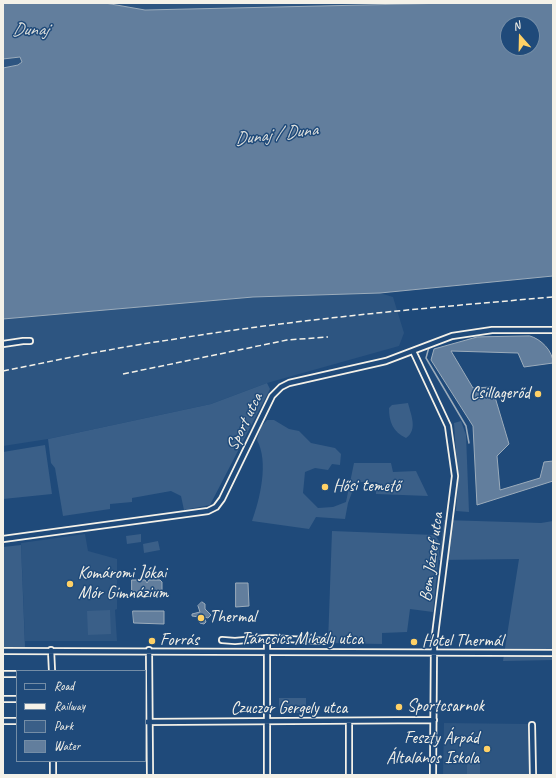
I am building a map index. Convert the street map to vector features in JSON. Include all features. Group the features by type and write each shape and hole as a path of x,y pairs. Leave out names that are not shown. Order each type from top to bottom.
{"street":[{"name":"Sport utca","path":"3,539 212,509 222,499 272,396 280,387 301,380 386,361 448,337 480,331 553,330"},
{"path":"3,344 23,340 30,341"},
{"name":"Bem József utca","path":"413,350 445,420 451,441 455,468 454,495 434,653 433,775"},
{"path":"267,638 267,775"},
{"path":"222,640 235,641 267,638 326,641"},
{"path":"51,650 52,670"},
{"path":"150,650 147,722 150,775"},
{"name":"Táncsics Mihály utca","path":"3,651 150,650 553,653"},
{"path":"3,674 16,674"},
{"path":"3,699 16,699"},
{"name":"Czuczor Gergely utca","path":"147,722 349,722 434,720"},
{"path":"3,721 16,721"},
{"path":"349,722 349,775"},
{"path":"532,725 532,775"},
{"path":"53,762 53,775"}],"shaded area":[{"path":"105,3 451,3 145,10"},
{"path":"16,57 22,59 21,64 3,68 3,59"},
{"path":"380,293 393,297 404,333 399,346 267,383 211,404 48,439 3,446 3,319 253,297"},
{"name":"Komáromi Jókai Mór Gimnázium","path":"85,534 88,551 117,559 117,609 115,610 117,641 25,641 21,543"},
{"name":"Feszty Árpád Általános Iskola","path":"444,723 529,724 529,775 443,775"}],"green space":[{"path":"267,383 270,389 210,505 184,510 181,496 171,491 132,498 132,502 110,504 110,509 63,516 55,468 51,463 48,439 211,404"},
{"path":"408,403 413,427 410,435 406,438 395,430 391,422 389,408 392,405"},
{"path":"267,420 274,420 289,429 299,431 311,443 335,448 341,454 340,465 332,464 328,470 315,468 305,472 303,493 318,508 333,507 346,502 354,463 391,463 393,472 416,471 428,496 376,494 376,482 356,482 348,503 345,519 316,517 309,529 252,521 258,502 263,469 261,449 257,440 261,427"},
{"path":"461,421 466,435 469,512 456,511 458,482 454,423"},
{"path":"45,445 52,494 3,499 3,452"},
{"path":"444,520 541,523 553,521 553,660 503,661 519,559 439,560"},
{"path":"332,531 435,535 440,543 433,612 410,609 407,632 382,633 382,644 328,643"},
{"path":"141,534 141,542 127,544 126,536"},
{"path":"158,541 160,550 144,553 143,544"},
{"path":"21,545 25,647 3,647 3,547"},
{"path":"110,610 111,634 88,635 87,611"},
{"path":"279,698 306,698 306,713 279,713"},
{"path":"467,756 480,756 480,775 467,775"}],"water":[{"path":"3,3 105,3 145,10 451,3 553,3 553,276 380,293 253,297 3,319 3,68 18,65 22,62 20,57 3,59"},
{"path":"530,336 546,346 551,354 553,363 524,367 518,353 451,351 473,388 492,387 509,444 497,456 500,490 540,478 544,462 553,461 553,481 477,505 473,426 431,360 434,349 477,337"},
{"path":"132,580 145,580 147,583 149,580 160,580 162,582 162,593 161,595 149,595 147,592 145,595 132,596"},
{"path":"236,583 248,583 249,606 236,607"},
{"path":"202,602 205,604 205,609 211,615 208,618 204,617 206,622 204,624 200,623 199,617 192,616 192,614 200,612 198,606"},
{"path":"133,611 164,611 164,624 134,623"}],"waterway":[{"path":"429,347 426,358 466,426 469,443"}],"railway":[{"path":"143,3 238,3"},
{"path":"3,371 86,354 265,326 409,310 553,297"},
{"path":"123,374 287,340 328,337"}],"place":[{"name":"Csillagerőd","path":"538,394"},
{"name":"Hősi temető","path":"325,487"},
{"name":"Komáromi Jókai Mór Gimnázium","path":"70,584"},
{"name":"Thermal","path":"201,618"},
{"name":"Forrás","path":"152,641"},
{"name":"Hotel Thermál","path":"414,642"},
{"name":"Sportcsarnok","path":"399,707"},
{"name":"Feszty Árpád Általános Iskola","path":"487,749"}],"water label":[{"name":"Dunaj","path":"30,30"},
{"name":"Dunaj / Duna","path":"276,135"}]}
